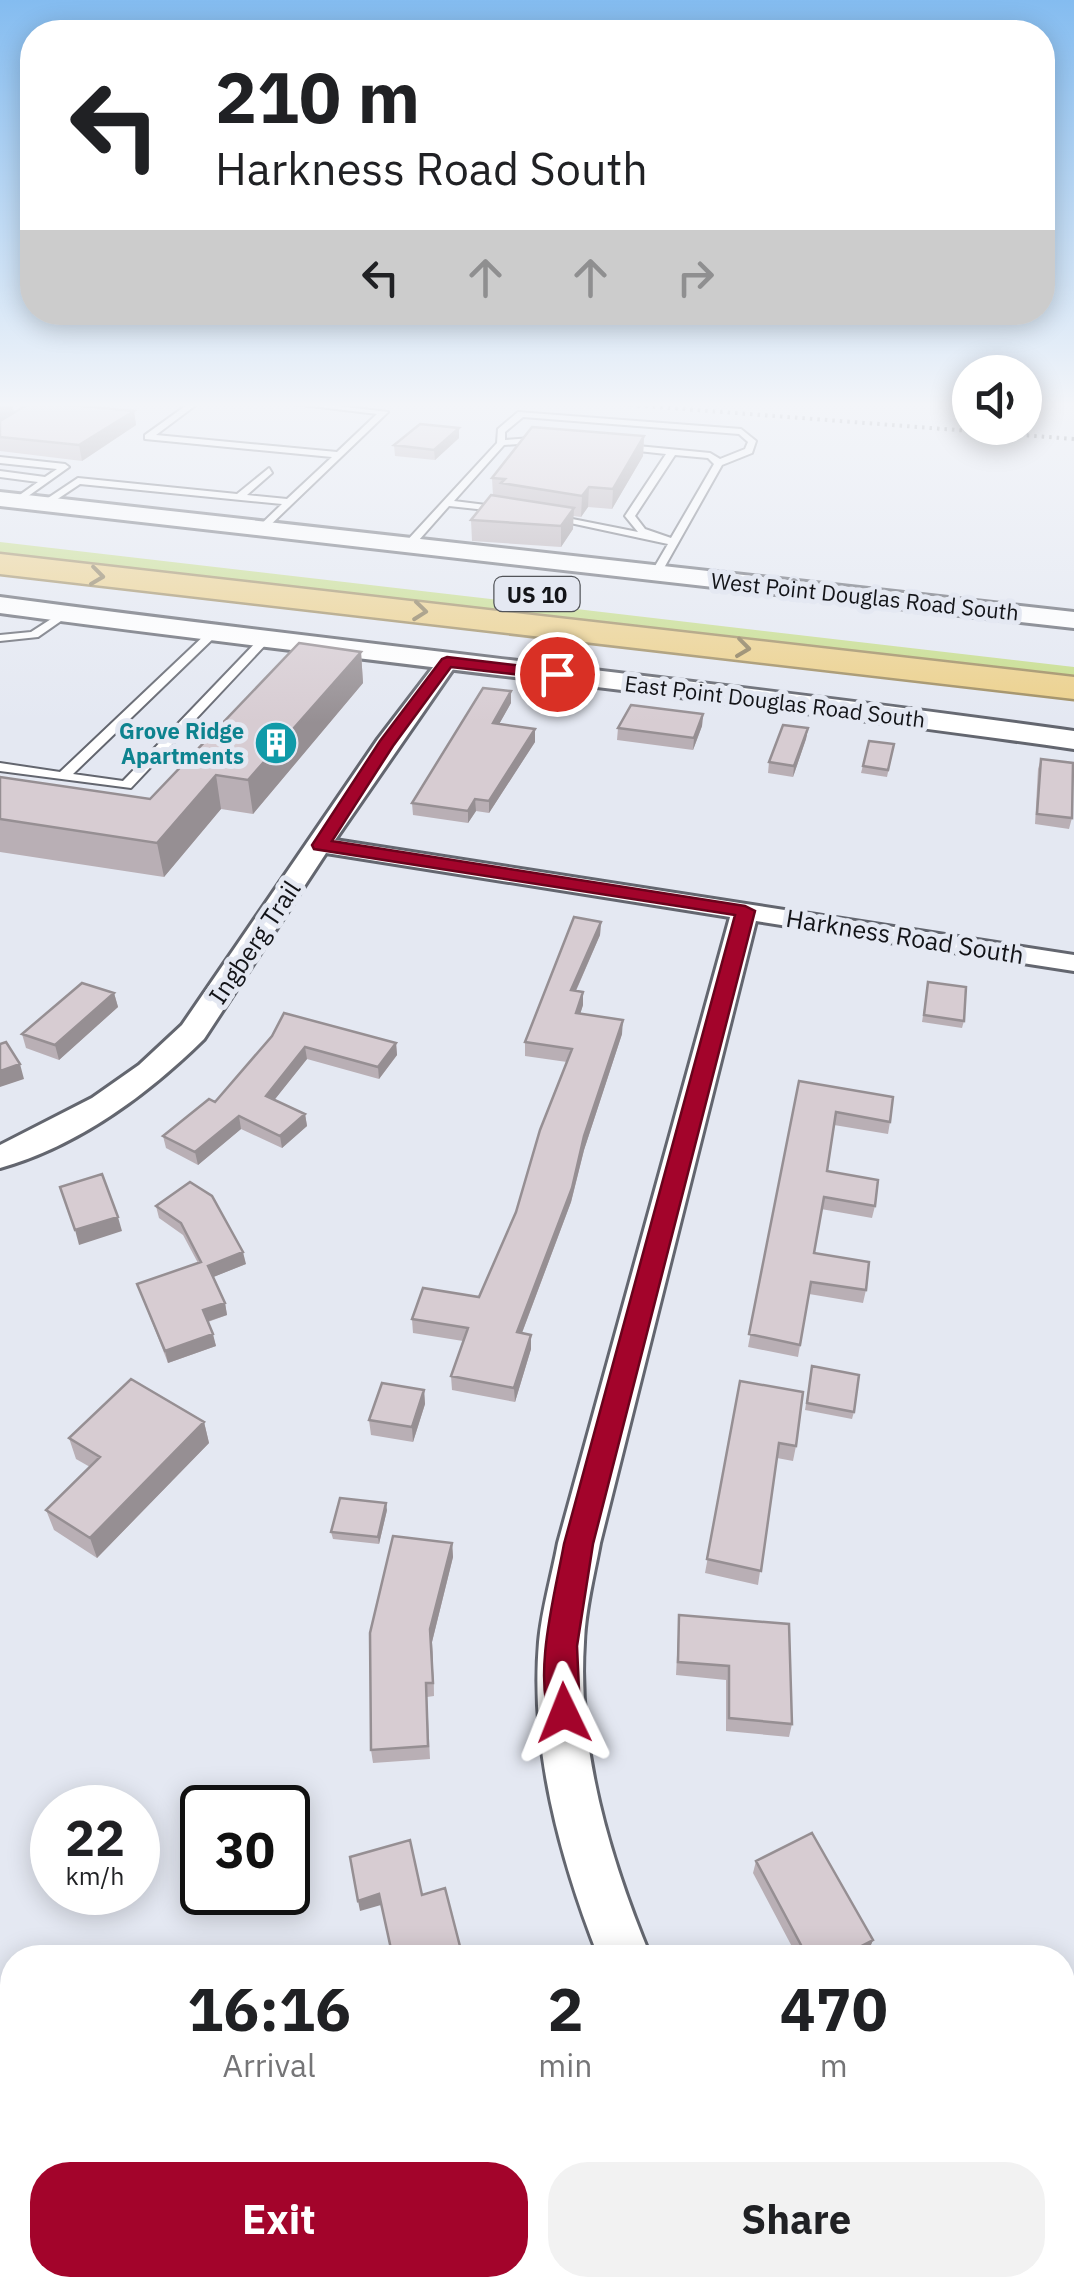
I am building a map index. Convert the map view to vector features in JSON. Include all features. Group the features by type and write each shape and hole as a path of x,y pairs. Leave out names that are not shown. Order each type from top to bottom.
{"highway":[{"name":"US 10","path":"0,534 594,600"},
{"name":"US 10","path":"0,564 1074,688"}],"street":[{"name":"West Point Douglas Road South","path":"142,509 260,530 1074,620"},
{"name":"East Point Douglas Road South","path":"0,605 264,640 812,703 1074,740"},
{"name":"Ingberg Trail","path":"0,1157 117,1100 162,1064 192,1032 386,744 447,662"},
{"name":"Harkness Road South","path":"320,845 1074,963"},
{"path":"621,1945 584,1838 565,1746 561,1646 579,1544 745,911"}],"lane":[{"path":"260,530 282,509"},
{"path":"406,547 441,509"},
{"path":"493,509 522,513"},
{"path":"634,509 630,516 642,530 674,542"},
{"path":"656,573 693,509"},
{"path":"541,516 674,542"},
{"path":"0,638 34,635 66,614"},
{"path":"62,776 213,633"},
{"path":"0,767 126,785 264,640"}],"green space":[{"path":"0,542 1074,667 1074,684 0,557"}],"building":[{"path":"480,509 573,509 561,526 471,520"},
{"path":"299,643 361,652 248,780 216,775 157,843 0,819 0,777 150,799"},
{"path":"483,688 511,691 493,723 535,729 489,801 475,799 468,811 412,803"},
{"path":"631,705 703,714 694,738 618,728"},
{"path":"783,725 808,728 794,766 769,762"},
{"path":"869,741 894,744 888,770 863,766"},
{"path":"1041,759 1073,763 1072,818 1037,814"},
{"path":"574,917 601,922 571,990 583,992 576,1013 623,1020 584,1136 572,1188 517,1332 531,1335 514,1388 451,1376 468,1328 412,1319 423,1288 479,1297 516,1212 540,1130 572,1049 525,1042"},
{"path":"928,982 966,987 964,1021 924,1015"},
{"path":"82,983 114,993 55,1045 22,1034"},
{"path":"284,1013 396,1043 378,1067 305,1047 266,1096 305,1114 280,1136 239,1116 195,1152 163,1136 209,1099 215,1102 272,1036"},
{"path":"6,1042 20,1064 0,1071 0,1044"},
{"path":"799,1081 893,1097 890,1122 836,1112 827,1171 878,1180 875,1206 824,1197 814,1253 869,1262 866,1290 811,1282 800,1345 749,1334"},
{"path":"102,1174 118,1217 75,1230 60,1187"},
{"path":"190,1182 212,1196 243,1252 208,1266 225,1303 203,1310 213,1334 165,1351 137,1284 201,1262 181,1223 156,1206"},
{"path":"812,1366 859,1375 854,1412 807,1403"},
{"path":"131,1379 204,1422 90,1538 46,1510 100,1457 69,1438"},
{"path":"740,1381 803,1392 796,1446 779,1443 761,1571 707,1559"},
{"path":"382,1383 424,1390 412,1427 369,1420"},
{"path":"340,1498 386,1503 378,1537 331,1532"},
{"path":"393,1536 452,1543 430,1629 433,1683 426,1683 428,1746 371,1750 370,1633"},
{"path":"679,1615 789,1624 792,1724 729,1718 729,1666 678,1662"},
{"path":"812,1833 873,1940 863,1945 801,1945 756,1861"},
{"path":"410,1840 422,1895 445,1888 460,1945 390,1945 379,1894 358,1901 350,1857"}],"place":[{"name":"Grove Ridge Apartments","path":"276,743"}],"route":[{"path":"557,674 447,662 386,744 320,845 745,911 579,1544 561,1646 564,1713"}]}
